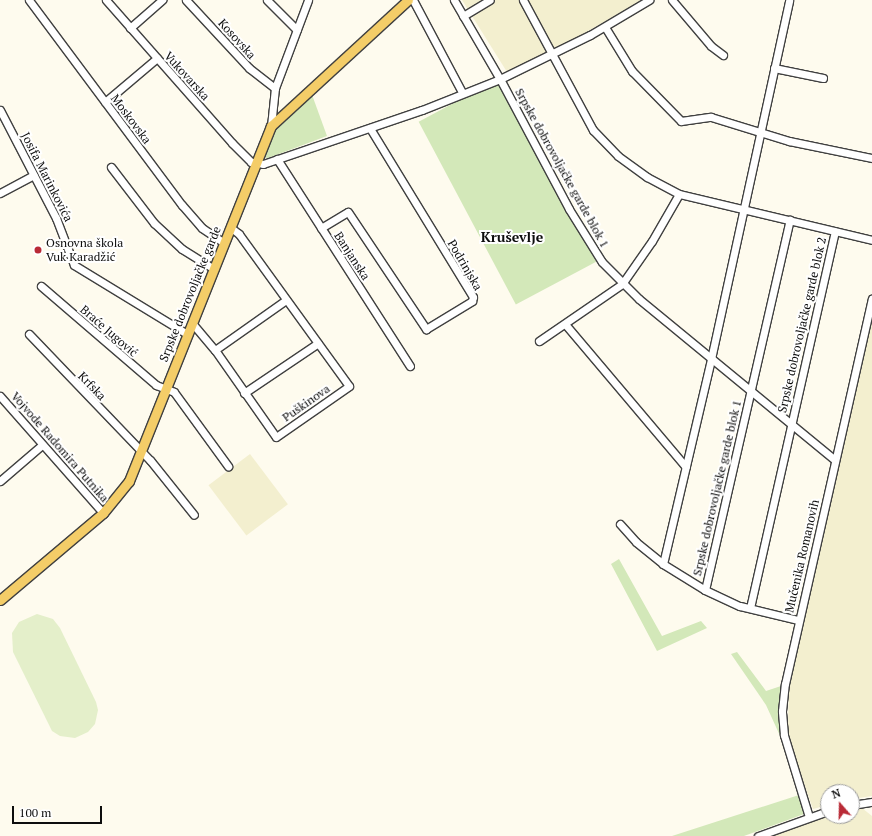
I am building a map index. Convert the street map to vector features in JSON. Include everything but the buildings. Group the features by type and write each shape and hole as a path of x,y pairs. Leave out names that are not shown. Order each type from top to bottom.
{"main road":[{"name":"Srpske dobrovoljačke garde","path":"0,600 103,513 128,481 270,126 408,0"}],"street":[{"name":"Moskovska","path":"29,0 197,222 209,234 224,243"},
{"name":"Vukovarska","path":"106,0 232,143 255,164"},
{"path":"130,28 162,0"},
{"name":"Kosovska","path":"186,0 249,68 275,88"},
{"path":"267,0 297,30"},
{"path":"270,126 275,88 308,0"},
{"path":"413,0 462,92"},
{"name":"Srpske dobrovoljačke garde blok 1","path":"454,0 500,78 590,244 622,284 834,460"},
{"path":"463,16 490,0"},
{"name":"Srpske dobrovoljačke garde blok 2","path":"523,0 593,130 618,156 647,177 679,194 872,240"},
{"path":"255,164 277,159 370,128 500,78 605,27 649,0"},
{"path":"672,0 698,33 723,55"},
{"path":"663,564 711,359 789,0"},
{"path":"605,27 632,70 681,121 711,117 788,141 872,158"},
{"path":"105,102 157,58"},
{"path":"774,68 824,78"},
{"name":"Josifa Marinkovića","path":"0,110 69,246 74,265 108,284 187,334"},
{"name":"Podrinjska","path":"321,228 348,212 426,329 472,301 474,297 370,128"},
{"name":"Banjanska","path":"277,159 410,366"},
{"path":"112,167 154,223 182,249 214,269"},
{"path":"0,193 34,176"},
{"path":"539,341 622,284 652,241 679,194"},
{"path":"750,391 790,220"},
{"name":"Puškinova","path":"192,323 215,350 276,437 349,386 239,234 230,227"},
{"name":"Srpske dobrovoljačke garde blok 2","path":"790,423 835,231"},
{"name":"Braće Jugović","path":"40,286 144,376 156,385 174,392 228,466"},
{"name":"Mučenika Romanovih","path":"809,817 786,747 782,711 798,620 872,299"},
{"path":"215,350 286,300"},
{"path":"565,324 686,467"},
{"name":"Krfska","path":"29,334 141,450 194,515"},
{"path":"244,393 318,343"},
{"name":"Srpske dobrovoljačke garde blok 1","path":"705,590 750,391"},
{"name":"Vojvode Radomira Putnika","path":"0,396 103,513"},
{"path":"750,608 790,423"},
{"path":"0,481 42,445"},
{"path":"620,524 636,542 663,564 705,590 750,608 798,620"},
{"path":"860,804 872,802"},
{"path":"758,836 820,814"}],"shaded area":[{"path":"462,0 642,0 562,46 507,72"},
{"path":"872,319 872,796 860,798 860,784 820,784 820,807 813,809 792,750 788,727 789,686"},
{"path":"250,454 288,504 246,536 208,485"},
{"path":"860,808 862,808 872,816 872,836 773,836 820,819 820,824 860,824"}],"green space":[{"path":"499,79 596,262 516,304 419,122"},
{"path":"311,92 327,136 268,158 262,157 272,133 291,110"},
{"path":"619,559 662,636 701,621 707,628 657,651 611,564"},
{"path":"37,614 53,619 60,628 96,702 98,710 95,724 88,732 75,738 60,736 52,731 13,652 12,633 19,622"},
{"path":"737,652 766,691 781,686 779,711 781,738 766,705 731,654"},
{"path":"799,795 804,814 744,836 672,836"}],"place":[{"name":"Osnovna škola Vuk Karadžić","path":"38,250"}],"district":[{"name":"Kruševlje","path":"512,237"}]}
